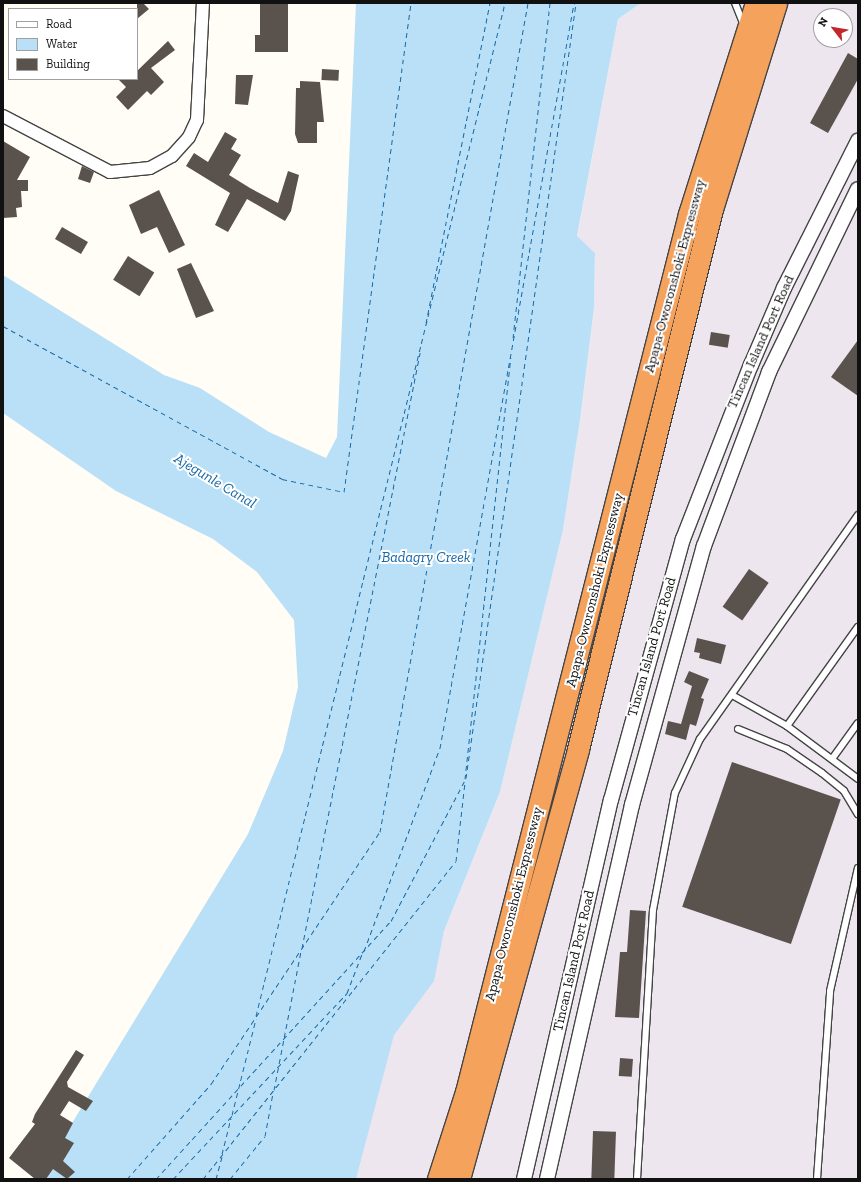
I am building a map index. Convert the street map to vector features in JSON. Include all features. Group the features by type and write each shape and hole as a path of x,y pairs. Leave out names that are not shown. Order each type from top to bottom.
{"highway":[{"name":"Apapa-Oworonshoki Expressway","path":"438,1179 469,1077 689,214 756,3"},
{"name":"Apapa-Oworonshoki Expressway","path":"459,1179 578,749 712,209 776,3"}],"street":[{"path":"3,116 54,141 110,172 133,172 150,168 172,156 189,137 197,120 200,95 203,3"},
{"name":"Tincan Island Port Road","path":"524,1179 611,800 683,539 754,358 858,141"},
{"name":"Tincan Island Port Road","path":"547,1179 632,805 704,546 769,372 858,189"}],"lane":[{"path":"735,3 747,29"},
{"path":"636,1179 653,910 663,844 675,792 700,739 858,515"},
{"path":"787,726 858,627"},
{"path":"732,695 787,726 858,779"},
{"path":"832,759 858,723"},
{"path":"738,729 787,749 822,773 844,791 858,814"},
{"path":"817,1179 830,991 858,868"}],"shaded area":[{"path":"641,3 858,3 858,1179 320,1179 399,996 435,971 444,931 500,792 563,530 580,420 594,308 595,253 577,237 618,19"}],"water":[{"name":"Badagry Creek","path":"356,3 641,3 618,19 577,236 595,253 594,308 580,420 563,530 500,792 444,931 434,981 394,1035 356,1179 38,1179 248,834 283,751 298,687 294,620 257,572 213,539 116,491 3,413 3,275 164,375 200,388 269,432 326,458 337,437"}],"building":[{"path":"137,3 143,3 149,9 138,18"},
{"path":"260,3 288,3 288,52 255,52 255,35 260,35"},
{"path":"168,41 175,50 151,68 164,82 151,95 147,91 128,110 116,97 126,87 119,80 138,80 138,70"},
{"path":"848,53 858,59 858,79 828,133 810,123"},
{"path":"322,69 339,70 338,81 321,80"},
{"path":"236,75 253,75 248,105 235,104"},
{"path":"300,81 320,82 324,122 317,122 317,143 298,143 295,134 296,88 300,88"},
{"path":"225,132 237,139 231,149 241,155 229,175 250,188 278,203 288,171 299,175 291,211 285,221 247,199 228,232 215,225 230,193 186,166 194,153 208,162"},
{"path":"3,141 30,157 17,180 28,180 28,191 21,191 22,207 16,208 17,217 3,218"},
{"path":"82,166 94,172 90,183 78,179"},
{"path":"159,190 185,245 169,253 157,227 141,234 129,205"},
{"path":"62,227 88,242 81,254 55,239"},
{"path":"128,256 154,272 139,296 113,280"},
{"path":"191,263 214,311 196,318 177,269"},
{"path":"711,332 730,335 728,348 709,345"},
{"path":"858,340 858,396 831,377"},
{"path":"749,569 769,583 742,620 723,607"},
{"path":"697,638 726,645 721,664 699,658 700,653 694,652"},
{"path":"689,671 709,679 701,698 704,699 696,726 690,724 686,740 665,734 668,721 681,724 692,686 684,682"},
{"path":"732,762 841,799 791,944 682,907"},
{"path":"630,910 646,911 639,1018 615,1017 620,952 627,952"},
{"path":"76,1050 84,1055 67,1082 68,1087 93,1101 86,1111 69,1101 60,1115 73,1123 65,1138 74,1143 63,1161 75,1172 67,1179 53,1169 46,1179 35,1179 9,1158 35,1124 32,1122 35,1114"},
{"path":"620,1058 633,1059 632,1077 619,1076"},
{"path":"593,1131 616,1132 614,1179 591,1179"}],"ferry route":[{"path":"3,326 282,479 344,492 411,3"},
{"path":"426,323 490,3"},
{"path":"256,1016 505,3"},
{"path":"127,1179 211,1084 380,832 528,3"},
{"path":"513,338 550,3"},
{"path":"364,951 440,748 574,3"},
{"path":"156,1179 391,921 466,778 576,3"},
{"path":"302,948 420,353"},
{"path":"465,779 511,357"},
{"path":"203,1179 456,861 465,782"},
{"path":"274,1090 301,951"},
{"path":"173,1179 347,993 362,954"},
{"path":"232,1115 256,1019"},
{"path":"230,1179 265,1136 273,1093"},
{"path":"222,1154 231,1118"},
{"path":"216,1179 222,1157"}],"water label":[{"name":"Ajegunle Canal","path":"215,481"}]}
